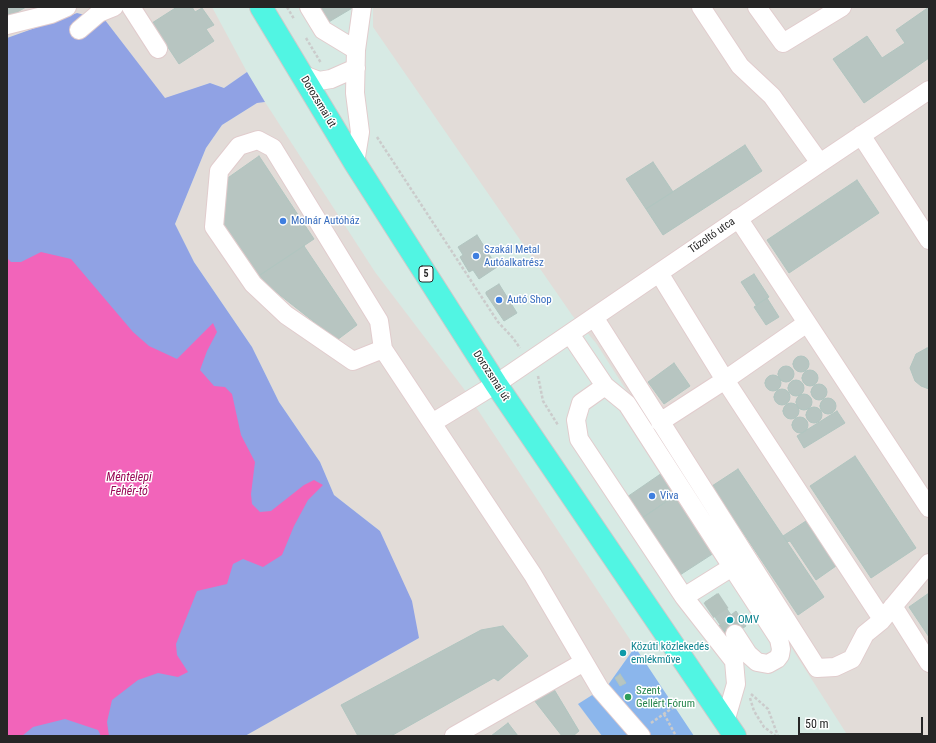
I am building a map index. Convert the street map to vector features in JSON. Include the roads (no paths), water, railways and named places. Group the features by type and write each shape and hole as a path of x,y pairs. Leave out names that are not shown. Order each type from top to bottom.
{"main road":[{"name":"Dorozsmai út","path":"261,7 355,163 496,384 730,729"}],"street":[{"path":"7,24 51,14 67,7"},
{"path":"79,30 99,13 114,7"},
{"path":"131,7 158,49"},
{"path":"309,7 323,30 356,50"},
{"path":"355,163 360,132 355,93 356,50 362,7"},
{"path":"701,7 740,66 772,96 820,163"},
{"path":"757,7 783,44 842,7"},
{"path":"301,74 319,81 331,79 356,68"},
{"name":"Tűzoltó utca","path":"432,423 496,384 738,218 929,90"},
{"path":"861,135 929,240"},
{"path":"383,349 352,361 286,315 248,278 214,228 219,171 240,146 258,140 273,148 379,321 383,349 533,575 600,689 639,734"},
{"path":"738,218 929,508"},
{"path":"659,273 725,380 888,613 929,663"},
{"path":"594,317 817,668 835,667 852,659 865,634 888,613 929,563"},
{"path":"660,422 725,380 807,323"},
{"path":"570,334 605,386 627,404 778,639 781,649 780,654 777,659 768,664 757,662 748,654 735,634"},
{"path":"605,386 581,403 576,420 579,439 684,598 734,661 736,684 730,729"},
{"path":"684,598 707,592 732,567"},
{"path":"458,735 584,662"}],"water":[{"name":"Méntelepi Fehér-tó","path":"41,252 71,259 133,332 149,346 177,359 213,323 217,332 207,351 200,370 214,386 225,387 232,394 241,435 255,462 251,494 252,504 260,512 271,511 304,485 314,480 323,485 308,500 294,526 282,555 263,567 243,559 233,564 227,584 197,591 176,644 177,655 188,672 178,677 158,673 138,680 112,700 107,722 109,736 101,736 98,730 65,719 33,727 22,736 7,736 7,258 11,262 21,262"}],"tunnel":[{"path":"711,598 735,634"}],"place":[{"name":"Molnár Autóház","path":"283,221"},
{"name":"Szakál Metal Autóalkatrész","path":"476,256"},
{"name":"Autó Shop","path":"499,300"},
{"name":"Viva","path":"652,496"},
{"name":"OMV","path":"730,620"},
{"name":"Közúti közlekedés emlékműve","path":"623,653"},
{"name":"Szent Gellért Fórum","path":"628,697"}]}
